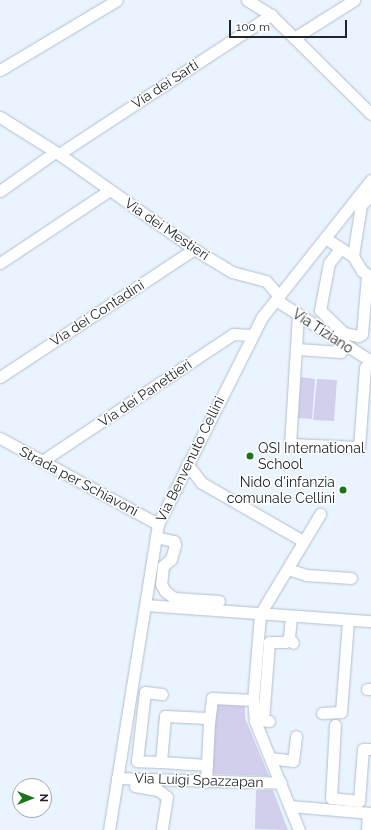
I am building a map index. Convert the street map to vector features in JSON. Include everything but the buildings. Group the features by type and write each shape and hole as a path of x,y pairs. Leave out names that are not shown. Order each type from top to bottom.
{"street":[{"path":"0,70 117,0"},
{"path":"247,0 271,15 371,114"},
{"path":"294,38 354,0"},
{"name":"Via dei Sarti","path":"0,192 57,153 271,15"},
{"name":"Via dei Mestieri","path":"0,117 57,153 194,249 232,272 266,281 278,298"},
{"path":"353,256 361,205 369,188"},
{"name":"Via Benvenuto Cellini","path":"109,830 158,524 251,335 325,238 369,188"},
{"path":"0,263 110,190"},
{"path":"325,238 353,256 369,276 362,334 358,336 344,333 320,310 329,263 340,249"},
{"name":"Via dei Contadini","path":"0,377 194,249"},
{"name":"Via Tiziano","path":"278,298 298,314 369,363"},
{"path":"298,314 290,444 359,447 369,363 371,358"},
{"name":"Via dei Panettieri","path":"42,461 233,334 251,335"},
{"path":"297,349 342,352"},
{"name":"Strada per Schiavoni","path":"0,438 158,524"},
{"path":"187,464 202,483 298,538"},
{"path":"300,830 256,721 253,700 260,614 320,514"},
{"path":"156,537 174,541 175,545 171,560 163,566 161,584 164,591 174,598 219,601"},
{"path":"288,569 306,575 351,578"},
{"path":"146,606 260,614 291,618 371,621"},
{"path":"269,721 263,720 269,642 285,642 291,640 291,618"},
{"path":"322,713 341,712 348,620"},
{"path":"162,694 145,692 137,761 207,765"},
{"path":"206,782 209,723 212,698 253,700"},
{"path":"161,762 165,716 207,718 209,723"},
{"path":"336,725 331,798 359,801 363,749 371,749"},
{"path":"271,758 293,761 296,736"},
{"name":"Via Luigi Spazzapan","path":"117,778 206,782 281,783"},
{"path":"135,786 158,790 167,797 162,830"},
{"path":"290,806 370,813 367,830"}],"shaded area":[{"path":"301,377 315,379 312,419 298,418"},
{"path":"317,379 337,380 334,421 313,420"},
{"path":"215,700 245,701 245,718 269,776 213,774"},
{"path":"256,790 273,790 288,830 255,829"}],"place":[{"name":"QSI International School","path":"250,456"},
{"name":"Nido d'infanzia comunale Cellini","path":"343,490"}]}
